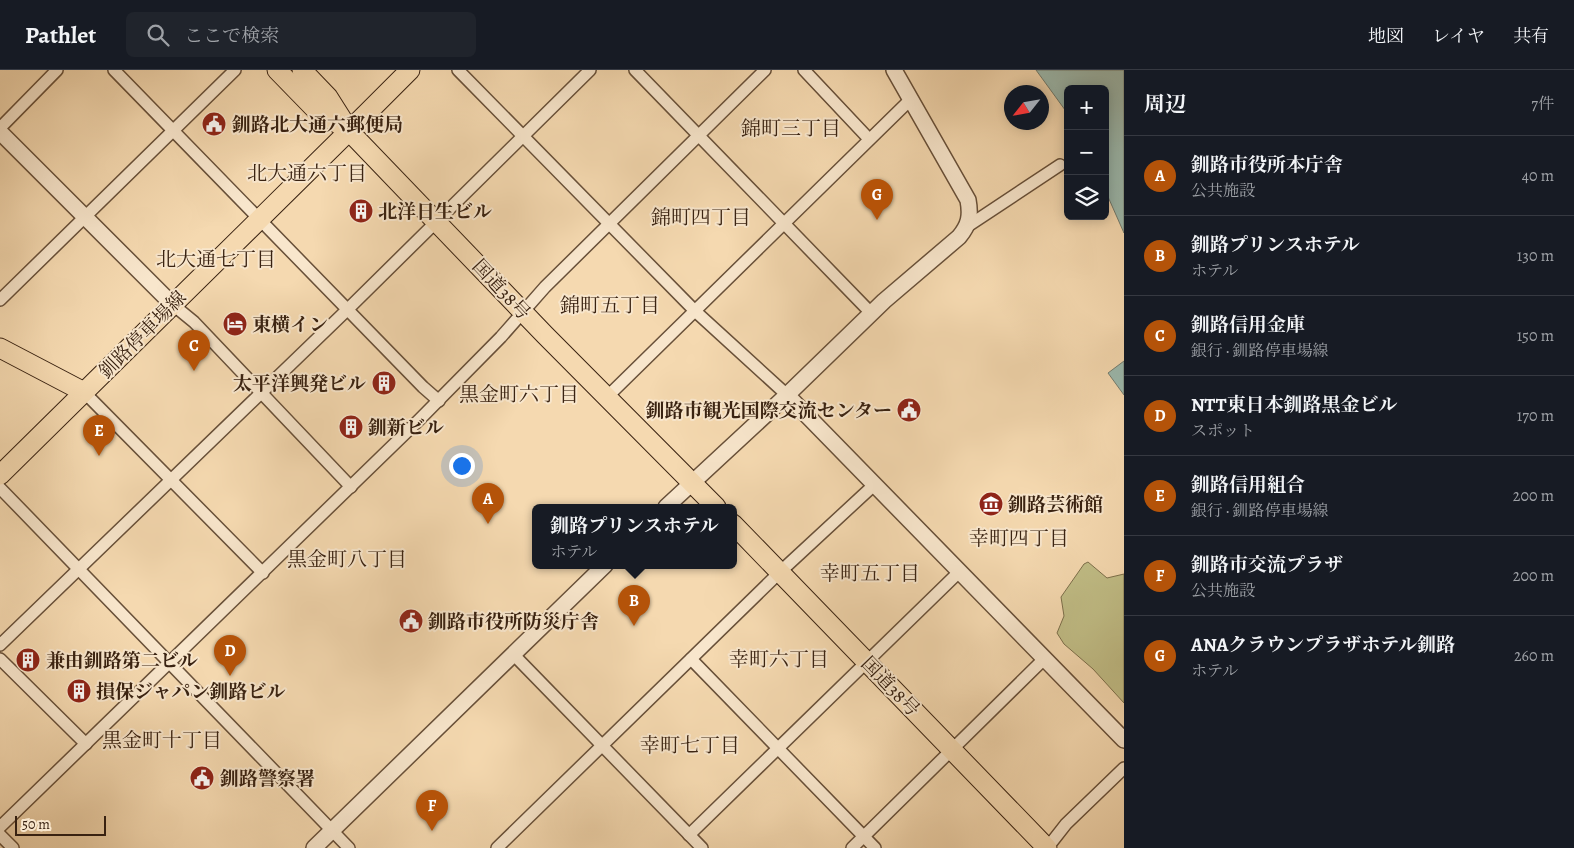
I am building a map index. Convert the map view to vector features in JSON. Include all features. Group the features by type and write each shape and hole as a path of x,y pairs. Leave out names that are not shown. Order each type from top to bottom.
{"main road":[{"path":"276,70 315,109 349,130"},
{"path":"302,70 328,97 349,130"},
{"path":"349,130 410,70"},
{"name":"釧路停車場線","path":"0,475 349,130"},
{"name":"国道38号","path":"349,130 523,312 713,504"},
{"path":"0,348 84,392"},
{"name":"国道38号","path":"737,528 1048,848"}],"street":[{"path":"0,128 57,70"},
{"path":"114,70 423,387 439,400"},
{"path":"0,300 235,70"},
{"path":"458,70 695,310 787,395 1124,740"},
{"path":"0,645 348,309 590,70"},
{"path":"635,70 872,314"},
{"path":"0,827 439,400 545,287 765,70"},
{"path":"804,70 869,139"},
{"path":"894,70 968,200 970,212 968,226"},
{"path":"608,396 911,99"},
{"path":"0,132 172,304 194,322 351,487"},
{"path":"669,504 872,314 959,237 968,226 1060,165"},
{"path":"84,392 263,573"},
{"path":"497,848 780,572 874,485"},
{"path":"0,488 171,662 349,848"},
{"path":"314,848 602,569"},
{"path":"689,834 959,572"},
{"path":"513,654 702,848"},
{"path":"0,659 86,744"},
{"path":"852,848 1044,659"},
{"path":"691,660 875,848"},
{"path":"1048,848 1066,824 1124,768"},
{"path":"0,835 13,848"}],"shaded area":[{"path":"1088,562 1107,578 1124,574 1124,703 1093,669 1064,644 1057,633 1064,616 1061,597 1084,564"}],"water":[{"path":"1036,70 1124,70 1124,233 1109,199 1109,85 1064,85 1064,108 1049,88 1049,85 1047,85"},
{"path":"1124,361 1124,395 1108,373"}],"place":[{"name":"釧路北大通六郵便局","path":"214,124"},
{"name":"北洋日生ビル","path":"361,211"},
{"name":"ANAクラウンプラザホテル釧路","path":"877,220"},
{"name":"東横イン","path":"235,324"},
{"name":"釧路信用金庫","path":"194,371"},
{"name":"太平洋興発ビル","path":"384,383"},
{"name":"釧路市観光国際交流センター","path":"909,410"},
{"name":"釧新ビル","path":"351,427"},
{"name":"釧路信用組合","path":"99,456"},
{"name":"釧路芸術館","path":"991,504"},
{"name":"釧路市役所本庁舎","path":"488,524"},
{"name":"釧路市役所防災庁舎","path":"411,621"},
{"name":"釧路プリンスホテル","path":"634,626"},
{"name":"兼由釧路第二ビル","path":"28,660"},
{"name":"NTT東日本釧路黒金ビル","path":"230,676"},
{"name":"損保ジャパン釧路ビル","path":"79,691"},
{"name":"釧路警察署","path":"202,778"},
{"name":"釧路市交流プラザ","path":"432,831"}],"district":[{"name":"錦町三丁目","path":"791,128"},
{"name":"北大通六丁目","path":"307,173"},
{"name":"錦町四丁目","path":"701,217"},
{"name":"北大通七丁目","path":"216,259"},
{"name":"錦町五丁目","path":"610,305"},
{"name":"黒金町六丁目","path":"519,394"},
{"name":"幸町四丁目","path":"1019,538"},
{"name":"黒金町八丁目","path":"347,559"},
{"name":"幸町五丁目","path":"870,573"},
{"name":"幸町六丁目","path":"779,659"},
{"name":"黒金町十丁目","path":"162,740"},
{"name":"幸町七丁目","path":"690,745"}]}
